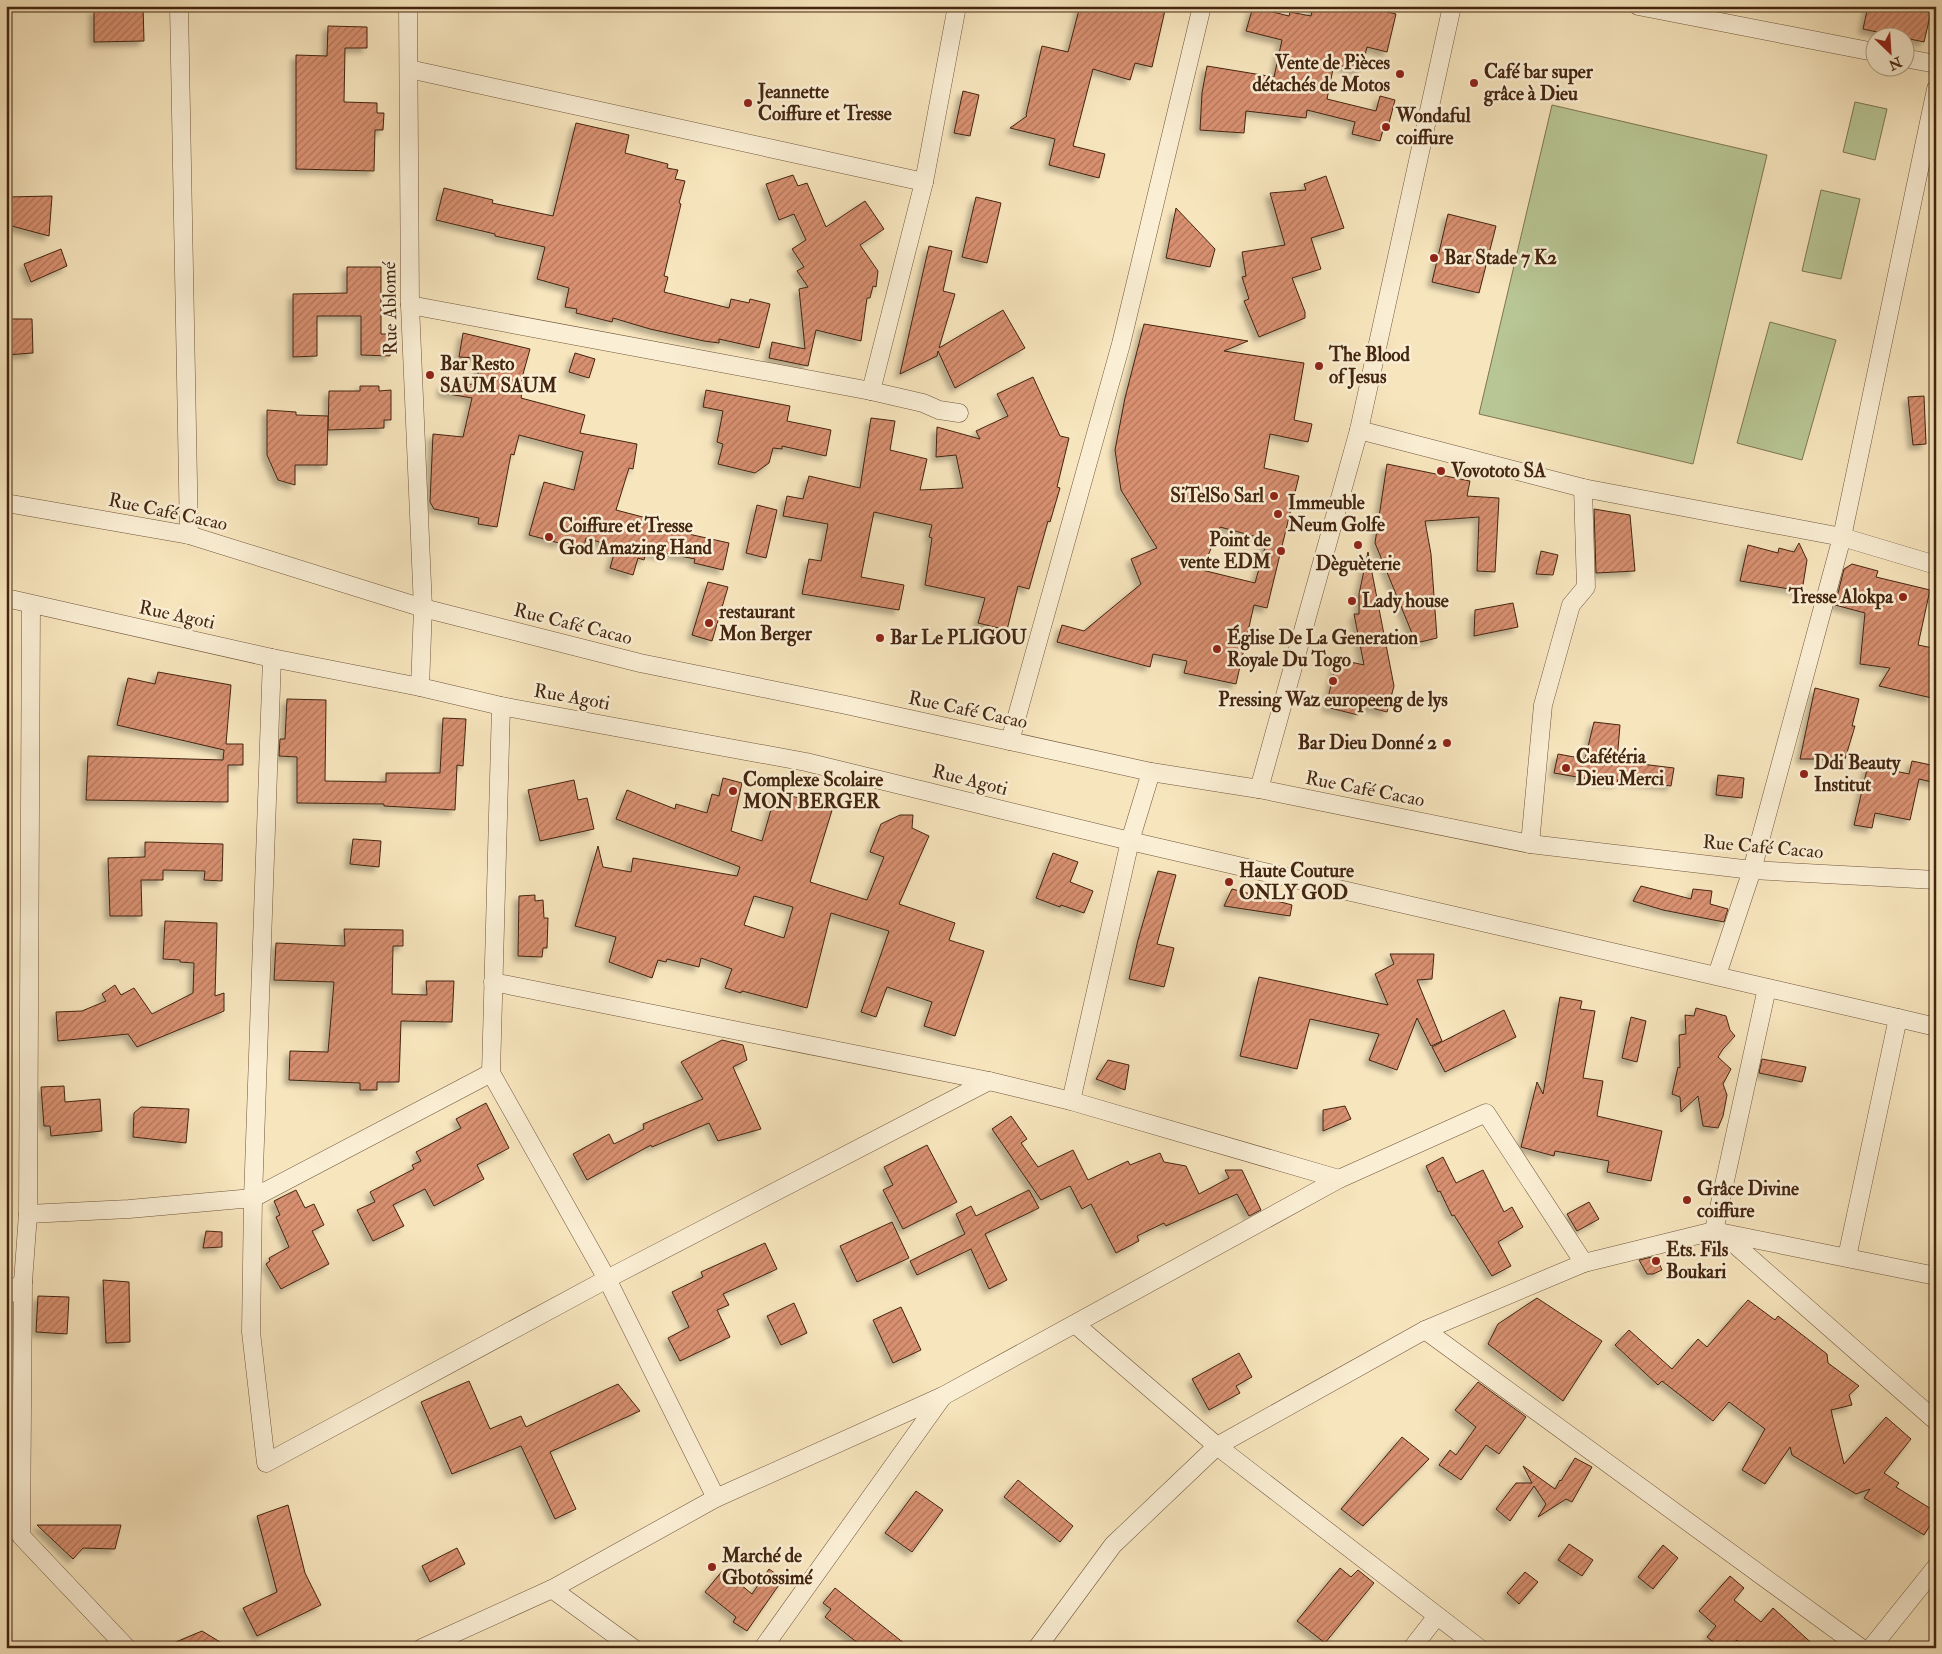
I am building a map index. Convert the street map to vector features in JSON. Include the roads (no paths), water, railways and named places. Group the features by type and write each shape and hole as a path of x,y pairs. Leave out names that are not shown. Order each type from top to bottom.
{"street":[{"path":"179,6 189,535"},
{"name":"Rue Ablomé","path":"408,6 410,305 423,608 420,686"},
{"path":"871,391 924,182 957,6"},
{"path":"1010,741 1121,344 1202,6"},
{"path":"1258,790 1359,430 1452,6"},
{"path":"1638,6 1864,50"},
{"path":"1914,60 1936,64"},
{"path":"409,69 924,182"},
{"path":"1718,975 1752,870 1842,537 1936,89"},
{"path":"410,305 871,391 923,403 939,410 959,413"},
{"path":"1359,430 1583,488 1842,537 1936,565"},
{"path":"1530,844 1543,705 1570,604 1586,587 1583,488"},
{"name":"Rue Café Cacao","path":"6,503 189,535 423,608 640,663 846,705 1151,772 1258,790 1530,844 1752,870 1936,880"},
{"name":"Rue Agoti","path":"6,598 272,658 420,686 501,706 806,762 1130,841 1718,975 1936,1027"},
{"path":"31,605 28,1214 23,1282 21,1536 127,1648"},
{"path":"272,658 253,1198 251,1332 266,1463 607,1279 989,1081"},
{"path":"501,706 491,1073 607,1279 716,1498"},
{"path":"1071,1101 1130,841 1151,772"},
{"path":"493,982 989,1081 1071,1101 1339,1179"},
{"path":"1718,1232 1767,988"},
{"path":"1847,1257 1898,1018"},
{"path":"28,1214 129,1209 253,1198 491,1073"},
{"path":"422,1648 552,1589 716,1498 943,1396 1339,1179 1486,1113 1584,1263"},
{"path":"1718,1232 1936,1421"},
{"path":"1037,1648 1113,1545 1217,1446 1425,1330 1584,1263 1718,1232 1936,1276"},
{"path":"6,1296 23,1282"},
{"path":"1075,1324 1217,1446 1480,1648"},
{"path":"1425,1330 1861,1648"},
{"path":"763,1648 943,1396"},
{"path":"1871,1648 1936,1567"},
{"path":"552,1589 633,1648"},
{"path":"1412,1648 1437,1616"}],"place":[{"name":"Vente de Pièces détachés de Motos","path":"1400,74"},
{"name":"Café bar super grâce à Dieu","path":"1474,83"},
{"name":"Jeannette Coiffure et Tresse","path":"748,103"},
{"name":"Wondaful coiffure","path":"1386,127"},
{"name":"Bar Stade 7 K2","path":"1434,258"},
{"name":"The Blood of Jesus","path":"1319,366"},
{"name":"Bar Resto SAUM SAUM","path":"430,375"},
{"name":"Vovototo SA","path":"1441,471"},
{"name":"SiTelSo Sarl","path":"1274,496"},
{"name":"Immeuble Neum Golfe","path":"1278,514"},
{"name":"Coiffure et Tresse God Amazing Hand","path":"549,537"},
{"name":"Dèguèterie","path":"1358,545"},
{"name":"Point de vente EDM","path":"1281,551"},
{"name":"Tresse Alokpa","path":"1903,597"},
{"name":"Lady house","path":"1352,601"},
{"name":"restaurant Mon Berger","path":"709,623"},
{"name":"Bar Le PLIGOU","path":"880,638"},
{"name":"Église De La Generation Royale Du Togo","path":"1217,649"},
{"name":"Pressing Waz europeeng de lys","path":"1333,681"},
{"name":"Bar Dieu Donné 2","path":"1447,743"},
{"name":"Cafétéria Dieu Merci","path":"1566,768"},
{"name":"Ddi Beauty Institut","path":"1804,774"},
{"name":"Complexe Scolaire MON BERGER","path":"733,791"},
{"name":"Haute Couture ONLY GOD","path":"1229,882"},
{"name":"Grâce Divine coiffure","path":"1687,1200"},
{"name":"Ets. Fils Boukari","path":"1656,1261"},
{"name":"Marché de Gbotossimé","path":"712,1567"}]}
